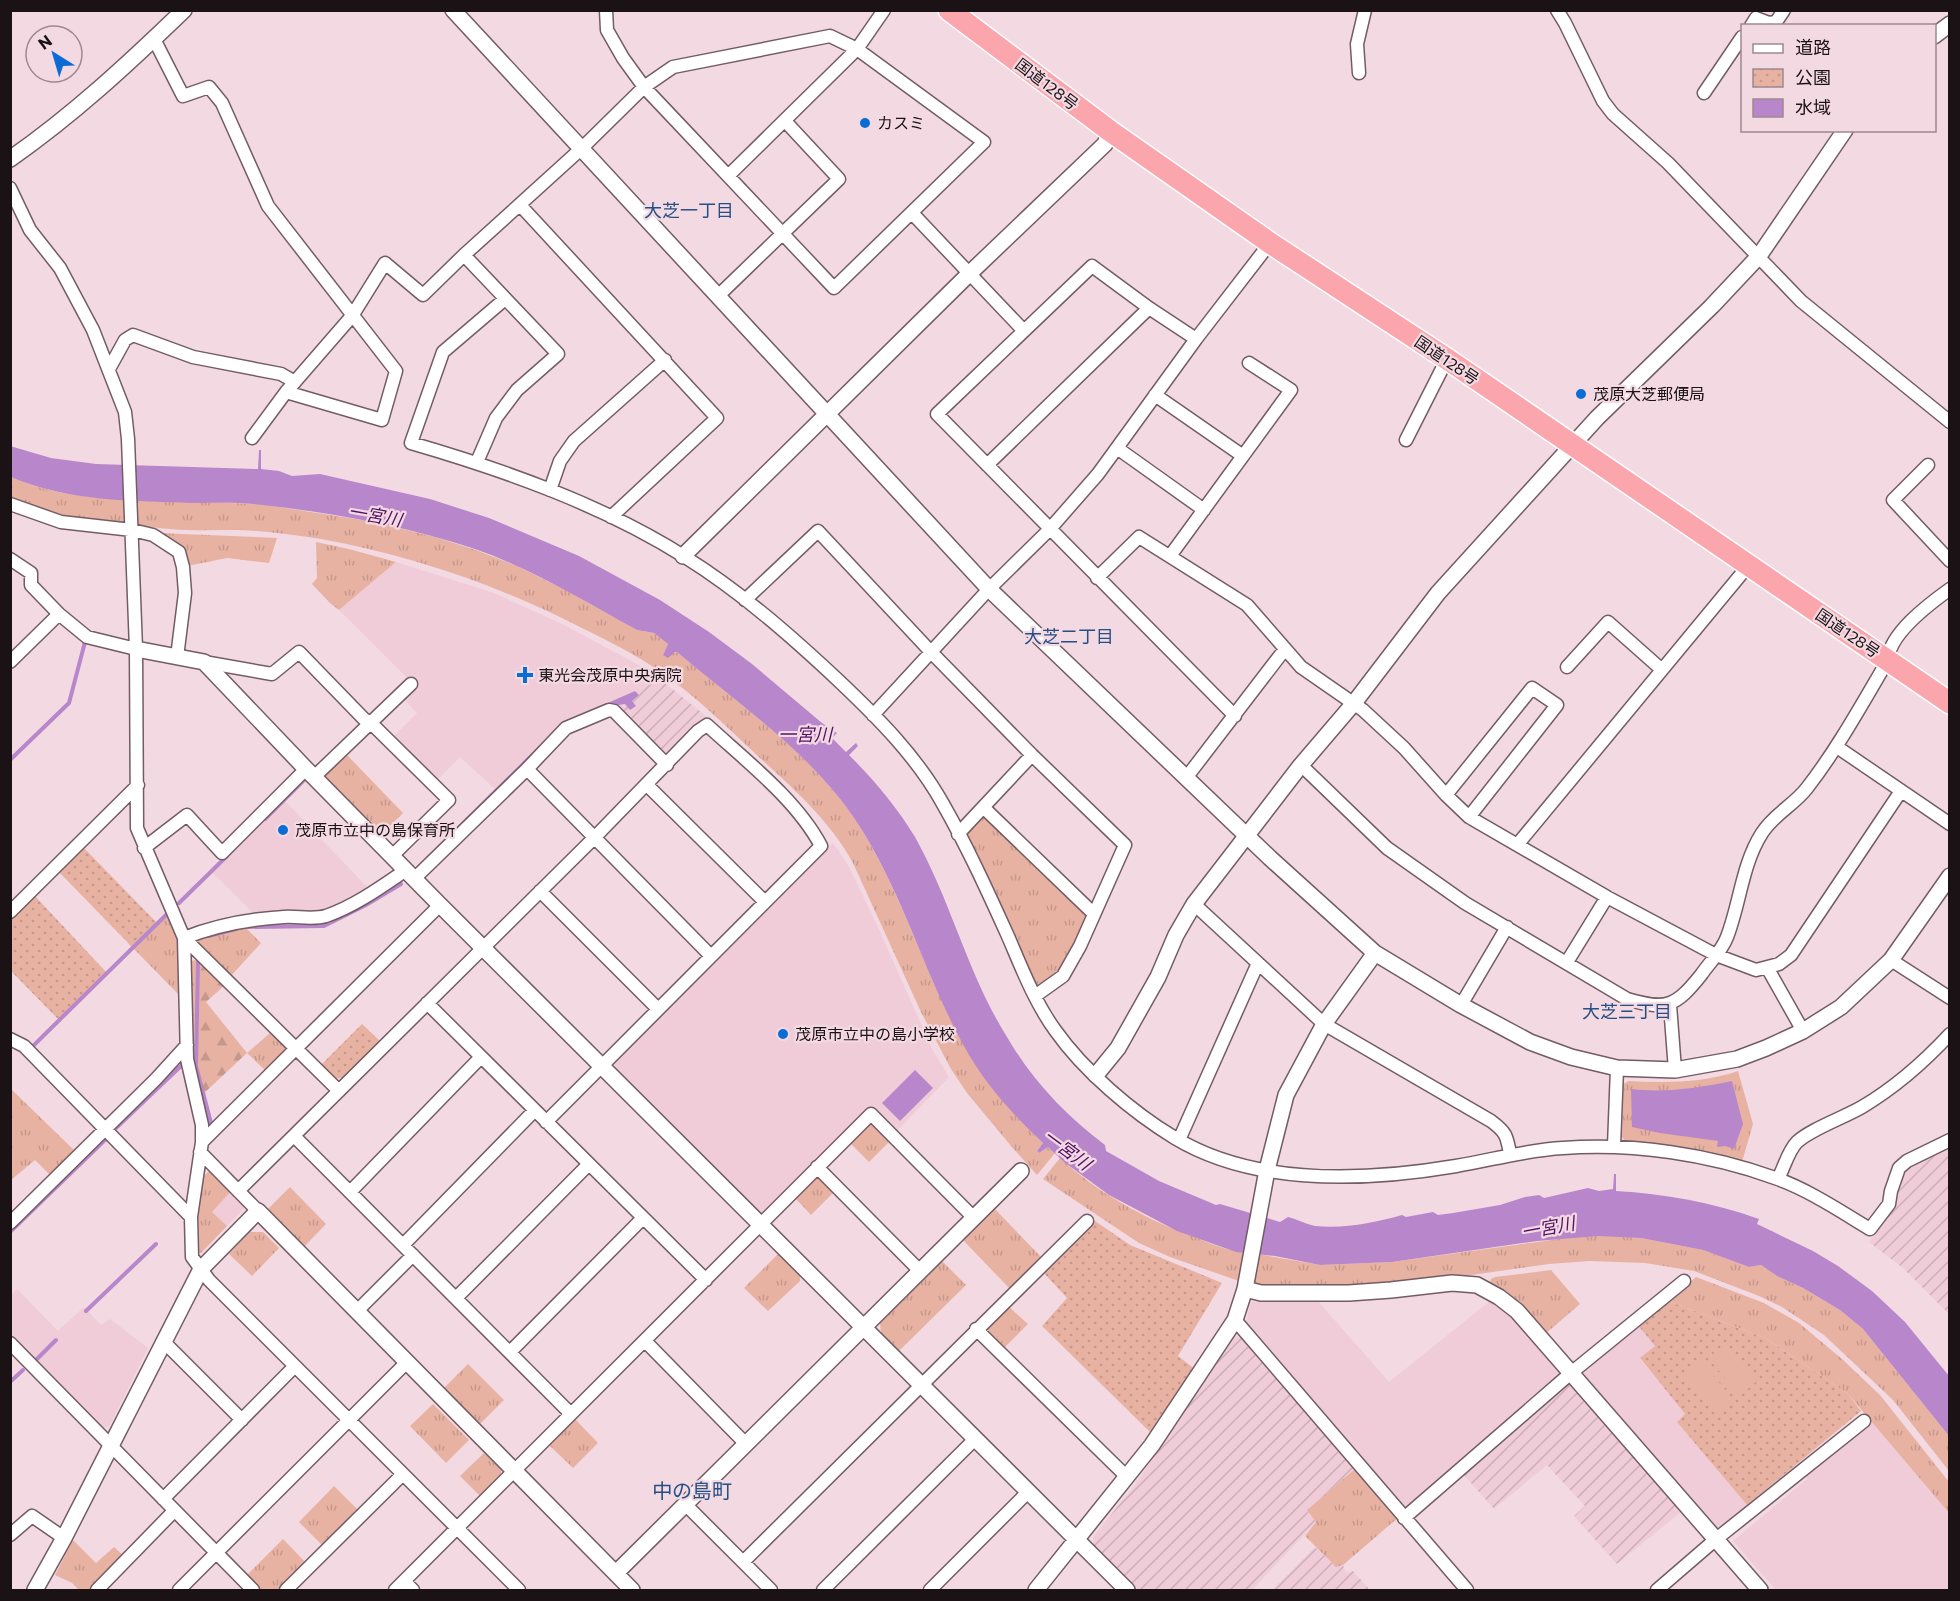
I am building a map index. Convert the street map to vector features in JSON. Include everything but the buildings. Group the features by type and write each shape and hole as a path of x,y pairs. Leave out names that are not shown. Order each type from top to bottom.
{"highway":[{"name":"国道128号","path":"949,10 1110,132 1269,243 1447,359 1950,703"}],"street":[{"path":"10,159 82,105 184,10"},
{"path":"453,10 989,589 1186,778 1375,953 1461,1005 1530,1042 1572,1058 1617,1068 1675,1070 1737,1059 1803,1031 1841,1007 1891,960 1950,876"},
{"path":"252,438 286,392 352,316 385,263 423,296 644,87 673,67 830,36 857,49 984,142 834,288 644,87 623,58 607,30 606,10"},
{"path":"729,175 857,49 884,10"},
{"path":"1359,73 1357,44 1365,10"},
{"path":"1557,10 1603,101 1613,114 1668,163 1801,301 1950,422"},
{"path":"1752,24 1756,18 1769,23 1776,22 1784,10"},
{"path":"1936,35 1950,24"},
{"path":"154,39 183,96 209,87 222,104 268,206 396,371 382,420 286,392"},
{"path":"1704,93 1741,40"},
{"path":"719,295 838,179 785,121"},
{"path":"683,556 970,273 1105,144 1110,132"},
{"path":"1096,1075 1118,1048 1158,977 1176,935 1194,904 1301,765 1354,703 1438,593 1597,418 1712,306 1759,256 1844,132"},
{"path":"10,188 30,230 60,268 93,330 125,411 136,649 138,828 144,848 184,938 339,1091"},
{"path":"520,205 717,418 611,517"},
{"path":"912,213 1024,331"},
{"path":"873,715 989,589 1049,530 1098,474 1269,243"},
{"path":"464,255 558,354 517,390 496,418 477,462"},
{"path":"1196,339 1092,266 937,414 1235,716"},
{"path":"506,299 443,352 411,443 477,462 550,490 611,517 683,556 745,600 801,645 873,715 909,754 941,800 983,880 1035,996 1055,1031 1110,1090 1143,1117 1179,1140 1220,1157 1267,1170 1330,1176 1381,1175 1457,1166 1510,1154 1561,1148 1614,1146 1725,1162 1778,1179 1870,1229 1889,1204 1899,1168 1907,1161 1950,1140"},
{"path":"987,465 1149,308"},
{"path":"110,369 125,340 133,335 193,357 281,374 295,382"},
{"path":"1406,440 1447,359"},
{"path":"550,490 560,461 574,441 665,360"},
{"path":"1170,556 1291,390 1249,363"},
{"path":"1155,395 1243,456"},
{"path":"1117,448 1204,510"},
{"path":"1928,465 1893,500 1950,561"},
{"path":"10,504 61,522 132,527 153,535 178,552 183,567 185,593 177,657"},
{"path":"745,600 818,531 931,652 1125,845 1080,945 1062,976 1035,996"},
{"path":"1097,578 1139,537 1247,605 1301,667 1354,703 1404,748 1446,795 1469,816 1606,897 1716,955 1756,970 1768,969 1791,955 1901,791"},
{"path":"10,559 31,573 31,585 59,614 87,637 136,649 272,674 299,652 364,719 371,723 449,800 392,856"},
{"path":"1517,845 1748,566"},
{"path":"1301,765 1387,848 1466,903 1627,999 1647,1005 1670,1005 1685,994 1727,940 1753,850 1762,832 1777,815 1805,791 1837,747 1888,660 1888,652 1900,634 1926,606 1950,589"},
{"path":"10,662 59,614"},
{"path":"1567,667 1608,622 1661,669"},
{"path":"1186,778 1285,649"},
{"path":"204,662 440,905 1127,1590"},
{"path":"144,848 187,816 222,853 310,773 371,723 411,684"},
{"path":"1446,795 1532,688 1557,705 1469,816"},
{"path":"184,938 210,928 242,921 284,917 323,917 410,874 527,769 566,728 609,710 619,714 667,765"},
{"path":"238,1191 295,1137 483,946 667,765 698,731 707,725 791,804 812,829 822,846 546,1122"},
{"path":"1837,747 1950,824"},
{"path":"958,834 1032,755"},
{"path":"527,769 711,956"},
{"path":"10,912 138,785"},
{"path":"647,785 765,902"},
{"path":"984,808 1093,913"},
{"path":"540,891 658,1009"},
{"path":"1567,962 1606,897"},
{"path":"1194,904 1323,1023 1503,1129 1510,1154"},
{"path":"201,1147 440,905"},
{"path":"1461,1005 1507,927"},
{"path":"184,938 187,1059 202,1125 191,1217 192,1257 209,1280 519,1590"},
{"path":"1041,1589 1152,1445 1235,1320 1245,1289 1263,1188 1286,1095 1323,1023 1375,953"},
{"path":"1891,960 1950,998"},
{"path":"1179,1140 1258,963"},
{"path":"1768,969 1803,1031"},
{"path":"427,1003 706,1280"},
{"path":"1670,1005 1675,1070"},
{"path":"1778,1179 1795,1145 1803,1137 1863,1107 1898,1083 1950,1034"},
{"path":"10,1039 24,1046 191,1217"},
{"path":"10,1223 156,1079 187,1045"},
{"path":"350,1192 481,1058"},
{"path":"1614,1146 1617,1068"},
{"path":"403,1245 535,1110"},
{"path":"404,1587 515,1470 871,1114 973,1217"},
{"path":"295,1137 572,1414"},
{"path":"201,1147 238,1191 632,1590"},
{"path":"456,1299 589,1164"},
{"path":"817,1167 920,1271"},
{"path":"616,1574 1021,1171"},
{"path":"35,1590 64,1538 201,1269 258,1211"},
{"path":"510,1352 643,1218"},
{"path":"743,1563 1087,1221"},
{"path":"357,1311 413,1255"},
{"path":"1404,1518 1570,1373 1684,1281"},
{"path":"1245,1289 1261,1293 1348,1293 1452,1283 1477,1285 1498,1297 1518,1311 1760,1590"},
{"path":"1235,1320 1467,1590"},
{"path":"976,1329 1127,1477"},
{"path":"163,1341 242,1420"},
{"path":"645,1341 746,1444"},
{"path":"10,1343 252,1590"},
{"path":"179,1590 407,1362"},
{"path":"163,1499 295,1366"},
{"path":"1657,1590 1715,1540 1864,1421"},
{"path":"823,1590 975,1439"},
{"path":"285,1590 402,1474"},
{"path":"930,1590 1028,1492"},
{"path":"686,1505 771,1590"},
{"path":"97,1590 174,1511"},
{"path":"10,1535 32,1515 64,1538"}],"shaded area":[{"name":"東光会茂原中央病院","path":"396,562 494,593 564,625 650,671 635,691 562,723 495,789 460,757 437,780 393,737 417,713 403,698 408,679 339,610"},
{"path":"650,671 706,716 671,751 660,754 616,706 625,704 635,706 631,701 639,695 635,691"},
{"name":"茂原市立中の島保育所","path":"284,800 368,888 316,914 255,915 211,871"},
{"name":"茂原市立中の島小学校","path":"833,843 848,865 932,1049 949,1077 895,1133 870,1109 768,1212 759,1212 615,1067 615,1059"},
{"path":"1949,1148 1949,1314 1903,1268 1869,1242 1896,1202 1902,1178 1907,1170"},
{"path":"232,1190 245,1202 244,1209 227,1226 211,1212"},
{"path":"17,1289 58,1331 84,1307 101,1325 110,1319 148,1348 109,1427 100,1428 11,1334 11,1295"},
{"path":"1317,1300 1389,1382 1490,1301 1510,1314 1563,1374 1404,1511 1256,1338 1246,1322 1251,1302"},
{"path":"1637,1324 1655,1346 1640,1359 1685,1414 1677,1422 1747,1505 1719,1530 1714,1530 1578,1373"},
{"path":"1235,1336 1248,1341 1356,1468 1307,1510 1316,1522 1252,1590 1138,1590 1093,1546 1093,1537 1134,1486"},
{"path":"1568,1381 1681,1512 1617,1564 1574,1516 1585,1506 1547,1465 1494,1509 1463,1474"},
{"path":"1871,1421 1949,1513 1949,1590 1776,1590 1733,1541"},
{"path":"1315,1547 1336,1567 1343,1565 1346,1573 1353,1571 1370,1590 1272,1590"}],"green space":[{"path":"11,477 68,494 127,499 127,525 62,518 11,500"},
{"path":"135,500 260,504 375,522 435,537 517,566 637,630 654,633 668,644 663,655 677,652 774,732 840,798 858,824 888,878 951,1021 966,1048 982,1074 1001,1098 1043,1143 1037,1151 1039,1153 1048,1147 1055,1153 1037,1175 967,1093 951,1069 921,1012 853,863 834,833 799,794 712,713 661,672 622,648 519,598 422,563 321,539 259,531 149,527 136,524"},
{"path":"159,533 277,538 269,563 227,558 187,566"},
{"path":"316,542 396,562 339,610 312,584 317,578"},
{"path":"346,754 403,813 379,837 321,777"},
{"path":"983,815 1085,913 1085,920 1060,971 1038,987 1034,985 965,833"},
{"path":"83,847 158,924 133,948 59,872"},
{"path":"34,895 107,973 59,1020 11,971 11,918"},
{"path":"166,915 180,944 180,996 133,948"},
{"path":"243,925 261,943 230,977 194,940"},
{"path":"200,959 225,985 206,1002 247,1053 201,1096 192,1063 191,961"},
{"path":"362,1024 381,1042 347,1077 335,1079 320,1066"},
{"path":"271,1032 286,1046 287,1053 267,1072 247,1053"},
{"path":"1738,1071 1753,1124 1742,1162 1626,1142 1622,1137 1623,1084 1629,1081 1698,1080"},
{"path":"10,1088 75,1151 51,1176 35,1160 11,1180"},
{"path":"869,1122 876,1123 892,1139 869,1162 849,1142"},
{"path":"1060,1158 1090,1182 1139,1213 1211,1244 1245,1253 1239,1281 1170,1257 1139,1243 1043,1179"},
{"path":"212,1169 232,1190 212,1212 227,1226 201,1253 196,1251 201,1178"},
{"path":"823,1177 836,1190 811,1215 795,1198 815,1178"},
{"path":"290,1187 326,1224 304,1247 267,1210"},
{"path":"995,1209 1043,1259 1011,1290 963,1240"},
{"path":"1095,1221 1130,1245 1222,1283 1178,1356 1196,1370 1151,1433 1042,1326 1067,1298 1043,1272"},
{"path":"250,1232 263,1232 279,1248 252,1276 229,1254"},
{"path":"1581,1236 1641,1238 1703,1250 1749,1267 1761,1265 1840,1310 1863,1329 1949,1436 1949,1471 1893,1400 1824,1335 1782,1307 1694,1271 1645,1263 1589,1261 1549,1264 1394,1286 1265,1288 1251,1284 1258,1254 1320,1265 1392,1262"},
{"path":"779,1253 800,1273 800,1281 768,1311 744,1288"},
{"path":"942,1261 966,1285 899,1351 881,1333 880,1323"},
{"path":"1551,1270 1580,1304 1544,1335 1490,1282 1495,1277"},
{"path":"1696,1277 1764,1303 1799,1323 1842,1359 1880,1395 1949,1482 1949,1513 1848,1394 1765,1338 1668,1301"},
{"path":"1668,1301 1765,1338 1848,1394 1861,1411 1747,1505 1677,1422 1685,1414 1640,1358 1655,1346 1637,1324"},
{"path":"1009,1307 1028,1324 1003,1349 988,1333 988,1327"},
{"path":"1726,1343 1758,1380 1740,1396 1708,1358"},
{"path":"1702,1362 1734,1400 1716,1415 1684,1378"},
{"path":"468,1364 504,1400 480,1424 444,1388"},
{"path":"433,1404 469,1440 446,1463 410,1426"},
{"path":"575,1419 598,1443 573,1468 549,1445"},
{"path":"484,1453 501,1470 501,1478 481,1497 460,1476"},
{"path":"1356,1468 1399,1517 1343,1565 1336,1567 1305,1536 1316,1522 1307,1510"},
{"path":"334,1486 360,1512 324,1547 299,1522"},
{"path":"283,1539 307,1564 280,1590 259,1590 245,1577"},
{"path":"73,1540 96,1563 114,1547 125,1557 93,1590 79,1590 72,1583 55,1575"}],"water":[{"name":"一宮川","path":"10,446 51,458 96,464 258,469 259,450 261,450 261,469 279,471 292,476 320,474 430,499 489,518 579,556 660,600 709,632 837,733 832,738 846,752 856,743 858,746 849,755 885,794 915,837 928,861 981,989 1007,1037 1027,1068 1050,1096 1076,1122 1105,1145 1106,1151 1159,1181 1216,1205 1220,1204 1280,1222 1288,1217 1315,1226 1348,1226 1402,1215 1406,1217 1433,1212 1438,1215 1500,1205 1525,1197 1539,1195 1544,1198 1588,1188 1599,1191 1613,1189 1614,1174 1616,1174 1616,1191 1688,1200 1759,1219 1757,1224 1813,1251 1838,1266 1872,1291 1905,1322 1949,1376 1949,1436 1863,1329 1840,1310 1761,1265 1749,1267 1703,1250 1641,1238 1598,1236 1537,1241 1392,1262 1320,1265 1275,1256 1236,1252 1177,1231 1109,1195 1064,1162 1048,1147 1039,1153 1037,1151 1043,1143 1000,1098 981,1074 965,1048 874,850 840,798 774,732 677,652 668,658 663,655 668,644 654,633 637,630 517,566 449,541 370,521 289,508 246,503 126,500 79,496 11,477"},
{"path":"635,691 639,695 632,701 636,706 630,710 625,704 619,705 565,728 421,871 417,866 562,723"},
{"path":"915,1070 933,1088 900,1121 882,1103"},
{"path":"1732,1081 1743,1124 1734,1149 1725,1146 1717,1147 1718,1141 1632,1127 1631,1089 1682,1089"}],"waterway":[{"path":"10,760 69,703 85,642"},
{"path":"265,819 305,779"},
{"path":"179,903 227,856"},
{"path":"244,927 324,926 401,884"},
{"path":"33,1046 166,915"},
{"path":"209,936 236,929"},
{"path":"198,962 196,1066 211,1123"},
{"path":"115,1129 182,1065"},
{"path":"10,1232 107,1138"},
{"path":"86,1311 156,1244"},
{"path":"36,1360 56,1340"},
{"path":"10,1382 23,1370"}],"place":[{"name":"カスミ","path":"865,123"},
{"name":"茂原大芝郵便局","path":"1581,394"},
{"name":"東光会茂原中央病院","path":"525,675"},
{"name":"茂原市立中の島保育所","path":"283,830"},
{"name":"茂原市立中の島小学校","path":"783,1034"}],"district":[{"name":"大芝一丁目","path":"689,211"},
{"name":"大芝二丁目","path":"1069,637"},
{"name":"大芝三丁目","path":"1627,1012"},
{"name":"中の島町","path":"692,1491"}]}
